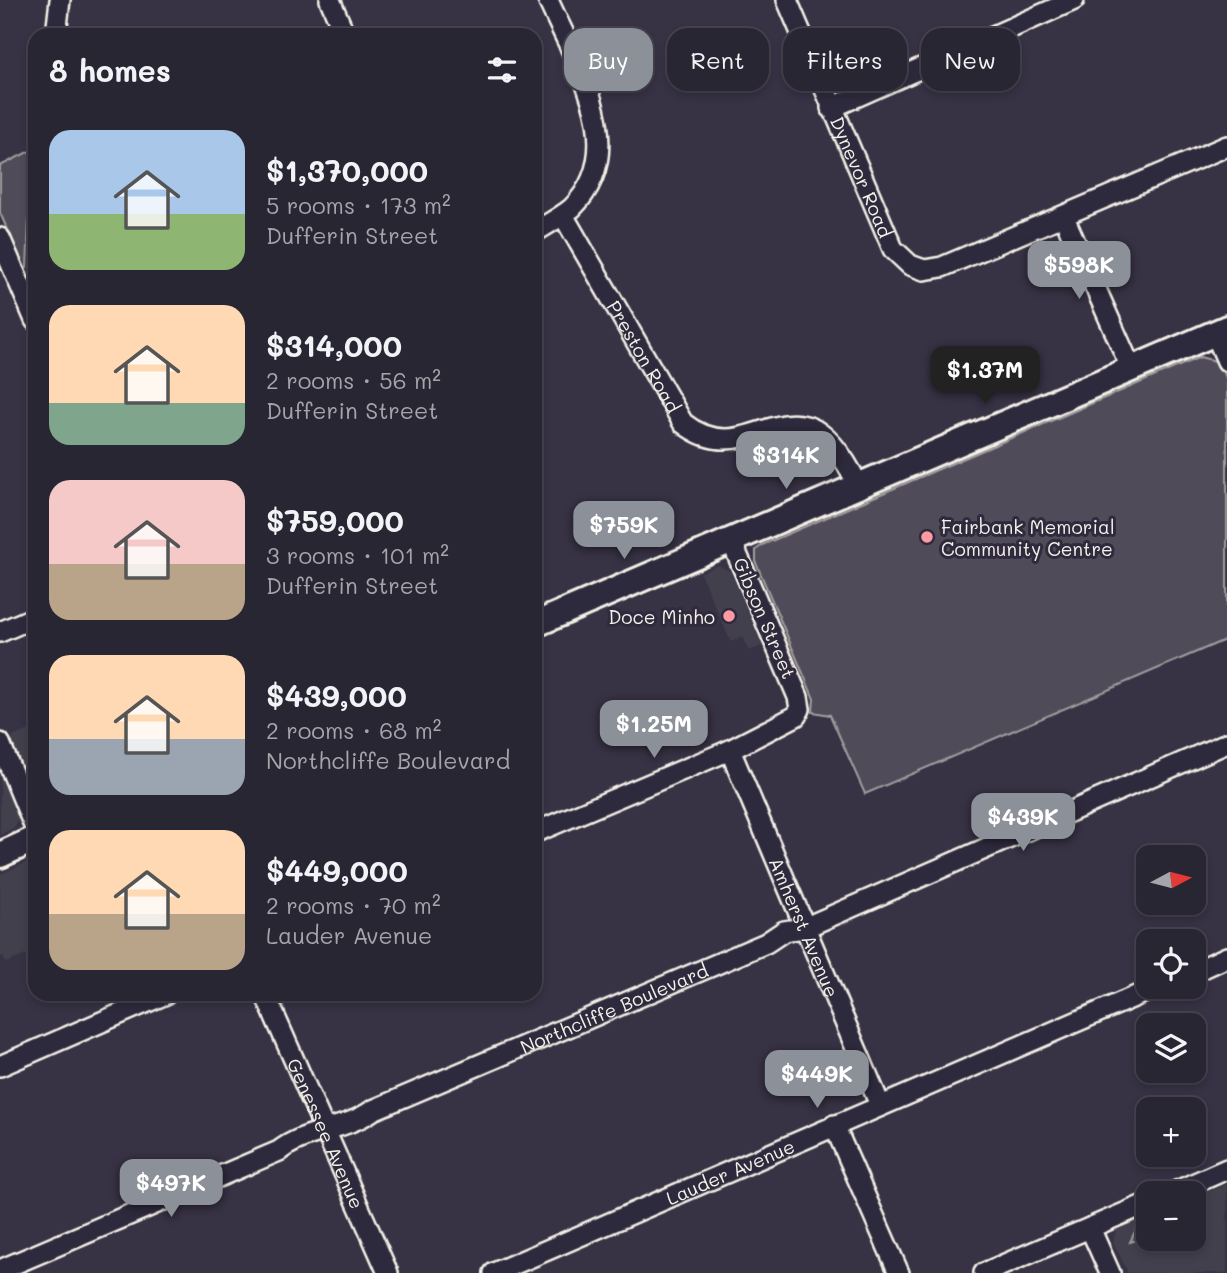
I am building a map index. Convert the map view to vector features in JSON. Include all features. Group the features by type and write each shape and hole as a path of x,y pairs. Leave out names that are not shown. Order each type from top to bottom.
{"main road":[{"path":"542,621 1221,330"},
{"path":"0,855 28,842"}],"street":[{"path":"57,28 60,0"},
{"path":"330,0 342,28"},
{"path":"542,227 563,215 580,198 593,174 600,147 600,132 593,102 548,0"},
{"name":"Dynevor Road","path":"787,0 893,249 910,265 924,270 942,267 1227,146"},
{"path":"831,108 1074,0"},
{"name":"Preston Road","path":"563,215 683,423 701,435 719,441 741,439 775,425 809,428 824,434 838,447 858,485"},
{"path":"1064,217 1131,368"},
{"path":"0,238 28,300"},
{"path":"1221,330 1227,361"},
{"name":"Gibson Street","path":"730,750 792,720 800,709 798,697 731,540"},
{"path":"0,632 28,620"},
{"path":"0,743 28,811"},
{"name":"Northcliffe Boulevard","path":"0,1270 279,1152 292,1141 359,1120 373,1110 766,943 783,931 804,929 1227,743"},
{"path":"542,829 730,750"},
{"name":"Amherst Avenue","path":"730,750 880,1105"},
{"path":"1206,967 1227,957"},
{"name":"Lauder Avenue","path":"494,1273 1136,996"},
{"path":"0,1066 150,1001"},
{"name":"Genessee Avenue","path":"268,1001 388,1273"},
{"path":"834,1125 899,1273"},
{"path":"1200,1181 1227,1169"},
{"path":"984,1273 1136,1208"},
{"path":"1090,1228 1111,1273"}],"shaded area":[{"path":"28,152 28,244 25,269 0,213 0,166"},
{"path":"1200,357 1219,362 1227,380 1227,639 865,794 830,715 813,712 814,699 756,563 756,550 762,545"},
{"name":"Doce Minho","path":"718,565 730,571 762,646 749,651 742,637 731,642 700,573"},
{"path":"28,731 28,782 9,738"},
{"path":"0,774 19,819 15,827 0,835"},
{"path":"28,862 28,958 26,955 6,963 3,956 0,957 0,874"},
{"path":"1227,1184 1227,1273 1128,1273 1113,1242 1116,1230 1136,1222 1136,1251 1206,1251 1206,1193"},
{"path":"1136,1229 1136,1240 1130,1242"}],"place":[{"name":"Fairbank Memorial Community Centre","path":"927,537"},
{"name":"Doce Minho","path":"729,616"}]}
